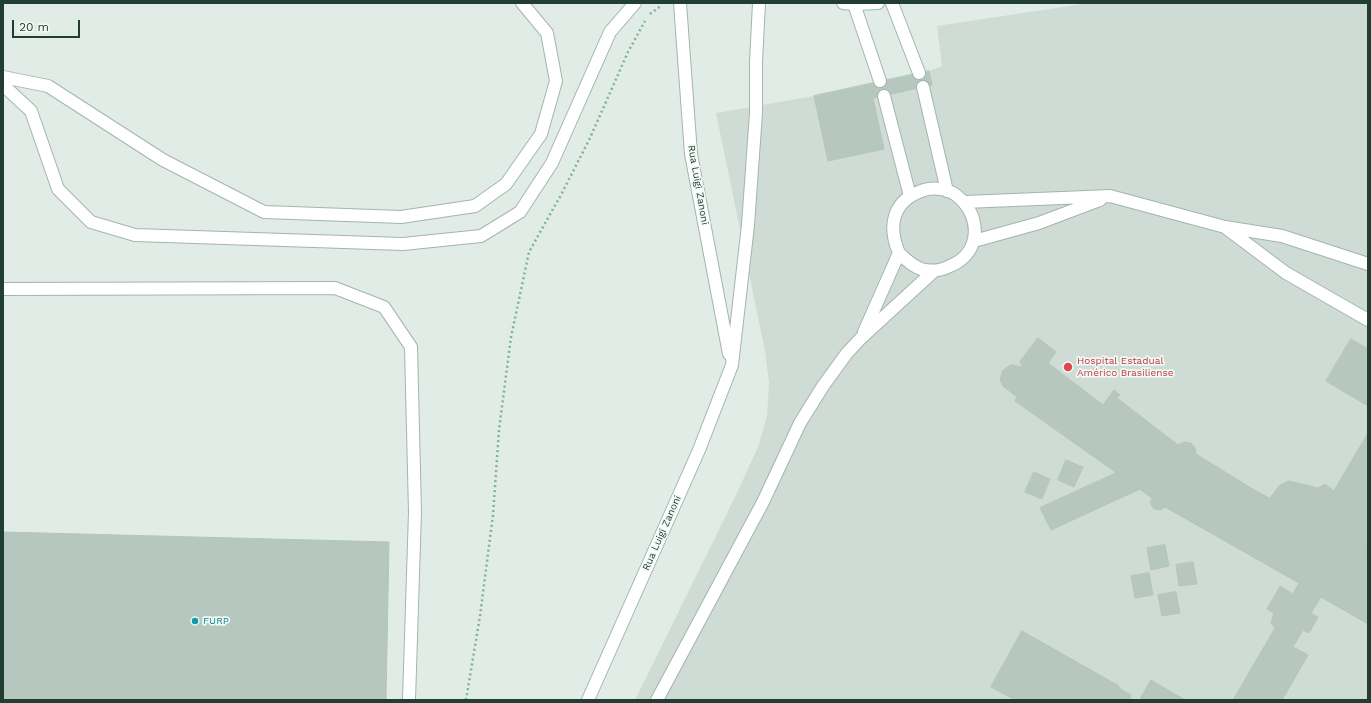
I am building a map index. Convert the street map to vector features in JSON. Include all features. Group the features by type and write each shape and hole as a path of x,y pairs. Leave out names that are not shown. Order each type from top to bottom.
{"street":[{"path":"3,77 48,86 163,160 264,212 401,217 475,206 506,184 541,134 556,81 547,33 522,3"},
{"path":"3,85 31,111 58,189 91,222 135,235 403,244 481,236 520,212 552,163 610,32 635,3"},
{"name":"Rua Luigi Zanoni","path":"680,3 691,154 732,364"},
{"name":"Rua Luigi Zanoni","path":"588,700 700,450 732,364 749,218 756,112 758,3"},
{"path":"878,3 848,4 880,81"},
{"path":"892,3 919,73"},
{"path":"923,87 947,191"},
{"path":"884,96 910,196"},
{"path":"927,189 941,189 947,191 954,193 965,202 972,214 975,227 972,247 959,262 942,270 934,271 920,269 908,262 899,253 894,240 892,227 895,213 903,202 914,193 927,189"},
{"path":"965,202 1110,196 1225,227 1282,236 1368,264"},
{"path":"974,241 1039,223 1110,196"},
{"path":"1225,227 1286,273 1368,320"},
{"path":"862,337 899,253"},
{"path":"657,700 763,502 800,423 823,386 847,353 862,337 934,271"},
{"path":"3,289 335,288 384,307 411,347 415,512 410,700"}],"path":[{"path":"466,700 480,616 493,515 499,430 511,337 529,252 562,193 590,138 628,52 648,15 666,3"}],"shaded area":[{"name":"Hospital Estadual Américo Brasiliense","path":"1089,3 1368,3 1368,700 635,700 736,495 758,447 767,416 769,383 765,351 716,113 814,96 929,71 942,66 937,26"}],"building":[{"path":"929,71 932,85 873,98 884,149 828,161 814,96"},
{"path":"1038,338 1056,352 1048,363 1103,405 1114,390 1120,395 1117,398 1178,445 1184,442 1191,443 1195,448 1196,454 1251,488 1315,523 1368,433 1368,547 1364,554 1368,556 1368,624 1321,597 1311,613 1318,617 1309,633 1303,630 1293,647 1308,655 1282,700 1233,700 1275,628 1271,623 1274,613 1267,609 1280,586 1293,594 1299,583 1165,507 1161,510 1154,509 1150,503 1152,498 1015,401 1017,397 1003,386 1000,380 1003,370 1011,365 1023,367 1020,362"},
{"path":"1351,339 1368,349 1368,406 1326,381"},
{"path":"1066,460 1083,467 1074,487 1058,480"},
{"path":"1034,472 1050,479 1042,499 1025,492"},
{"path":"1116,473 1140,489 1051,530 1040,508"},
{"path":"1289,481 1318,488 1325,484 1334,491 1315,523 1270,498 1279,486"},
{"name":"FURP","path":"3,532 389,542 386,700 3,700"},
{"path":"1165,545 1169,566 1151,570 1147,548"},
{"path":"1368,547 1368,556 1364,554"},
{"path":"1193,562 1197,584 1179,586 1176,565"},
{"path":"1149,573 1153,595 1135,598 1131,576"},
{"path":"1176,592 1180,613 1162,616 1158,595"},
{"path":"1022,631 1119,686 1119,688 1131,695 1130,698 1133,700 1015,700 991,687"},
{"path":"1151,680 1185,700 1140,700"}],"place":[{"name":"Hospital Estadual Américo Brasiliense","path":"1068,367"},
{"name":"FURP","path":"195,621"}]}
